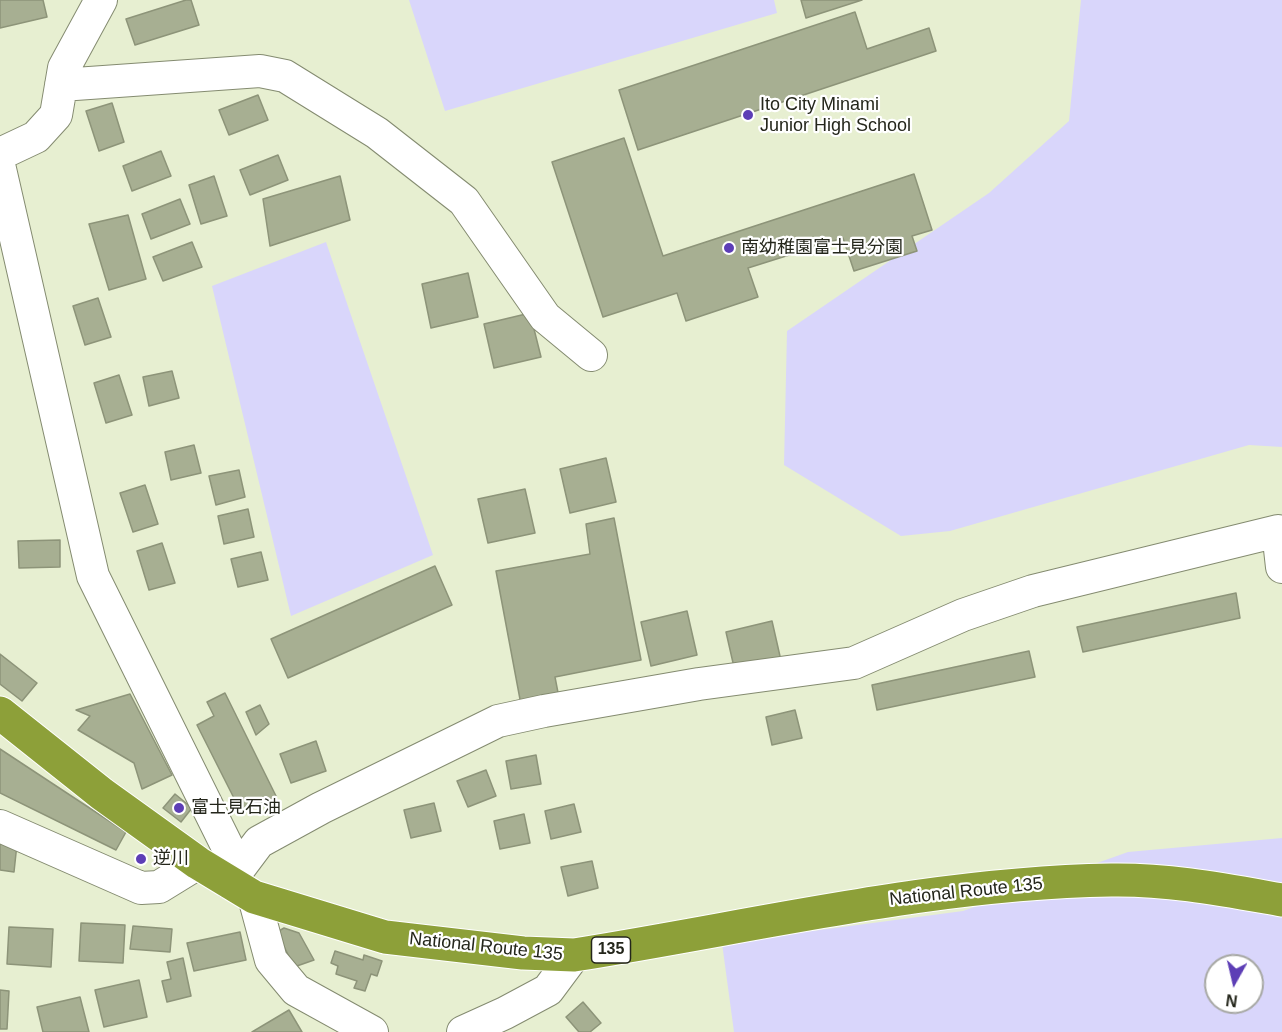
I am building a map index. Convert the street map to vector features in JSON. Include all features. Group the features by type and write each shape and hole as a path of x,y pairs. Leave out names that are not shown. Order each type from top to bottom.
{"highway":[{"name":"National Route 135","path":"0,713 102,794 198,863 241,890 385,937 523,953 573,955 906,898 1027,884 1113,880 1179,883 1282,900"}],"street":[{"path":"0,154 36,137 56,115 64,68 101,0"},
{"path":"62,85 260,71 285,75 377,133 464,201 545,317 591,356"},
{"path":"0,169 93,576 231,854 241,890 271,960 296,990 372,1032"},
{"path":"241,890 259,842 321,808 498,721 699,684 854,663 963,615 1033,591 1278,531 1282,567"},
{"path":"0,826 141,888 159,887 198,863"},
{"path":"463,1032 548,990 573,955"}],"shaded area":[{"path":"409,0 774,0 777,13 445,111"},
{"path":"1081,0 1282,0 1282,447 1249,445 950,531 901,536 784,465 787,331 989,193 1069,121"},
{"path":"326,242 433,555 291,616 212,286"},
{"path":"1282,838 1282,1032 734,1032 722,943 963,911 1128,852"}],"building":[{"path":"0,0 43,0 47,17 0,28"},
{"path":"191,0 199,25 135,45 126,19"},
{"path":"801,0 862,0 806,18"},
{"path":"855,12 867,49 929,28 936,51 638,150 619,90"},
{"path":"258,95 268,120 229,135 219,110"},
{"path":"112,103 124,142 99,151 86,111"},
{"path":"624,138 663,256 914,174 932,230 912,236 917,251 854,271 843,238 748,268 758,297 686,321 677,293 603,317 552,162"},
{"path":"161,151 171,176 132,191 123,166"},
{"path":"278,155 288,180 250,195 240,170"},
{"path":"214,176 227,216 201,224 189,185"},
{"path":"340,176 350,220 270,246 263,199"},
{"path":"180,199 190,224 151,239 142,214"},
{"path":"128,215 146,279 109,290 89,224"},
{"path":"192,242 202,267 163,281 153,257"},
{"path":"468,273 478,317 431,328 422,284"},
{"path":"98,298 111,337 85,345 73,306"},
{"path":"530,313 541,357 494,368 484,324"},
{"path":"172,371 179,398 149,406 143,377"},
{"path":"119,375 132,415 106,423 94,383"},
{"path":"194,445 201,473 171,480 165,452"},
{"path":"606,458 616,502 570,513 560,469"},
{"path":"239,470 245,497 216,505 209,476"},
{"path":"145,485 158,524 133,532 120,493"},
{"path":"525,489 535,533 488,543 478,499"},
{"path":"248,509 254,537 224,544 218,516"},
{"path":"614,518 641,660 555,677 560,703 522,710 496,571 590,554 586,524"},
{"path":"60,540 60,567 19,568 18,541"},
{"path":"162,543 175,583 149,590 137,551"},
{"path":"261,552 268,580 238,587 231,559"},
{"path":"435,566 452,605 288,678 271,639"},
{"path":"1236,593 1240,618 1083,652 1077,627"},
{"path":"687,611 697,655 651,666 641,622"},
{"path":"772,621 782,665 736,676 726,632"},
{"path":"1029,651 1035,677 877,710 872,685"},
{"path":"0,654 37,683 22,701 0,684"},
{"path":"225,693 276,796 242,814 197,725 214,716 207,702"},
{"path":"130,694 172,775 142,789 134,763 78,730 90,716 76,710"},
{"path":"260,705 269,724 256,735 246,712"},
{"path":"795,710 802,738 772,745 766,717"},
{"path":"316,741 326,771 291,783 280,754"},
{"path":"0,749 126,832 116,850 0,793"},
{"path":"536,755 541,784 511,789 506,761"},
{"path":"486,770 496,796 468,807 457,781"},
{"path":"175,794 192,808 181,822 163,808"},
{"path":"434,803 441,831 411,838 404,810"},
{"path":"574,804 581,832 551,839 545,811"},
{"path":"524,814 530,843 500,849 494,821"},
{"path":"0,842 17,844 14,872 0,870"},
{"path":"592,861 598,888 568,896 561,867"},
{"path":"81,923 125,925 123,963 79,961"},
{"path":"133,926 172,929 170,952 130,949"},
{"path":"9,927 53,929 51,967 7,964"},
{"path":"284,928 299,933 314,960 294,967 277,932"},
{"path":"240,932 246,960 194,971 187,943"},
{"path":"335,951 363,960 364,955 382,961 377,976 371,974 365,991 354,988 357,981 336,974 338,966 331,963"},
{"path":"183,958 191,996 167,1002 162,981 171,979 167,962"},
{"path":"139,980 147,1017 104,1027 95,990"},
{"path":"0,990 9,991 7,1029 0,1029"},
{"path":"80,997 89,1032 43,1032 37,1007"},
{"path":"583,1002 601,1023 590,1032 579,1032 566,1017"},
{"path":"289,1010 302,1032 252,1032"}],"place":[{"name":"Ito City Minami Junior High School","path":"748,115"},
{"name":"南幼稚園富士見分園","path":"729,248"},
{"name":"富士見石油","path":"179,808"},
{"name":"逆川","path":"141,859"}]}
